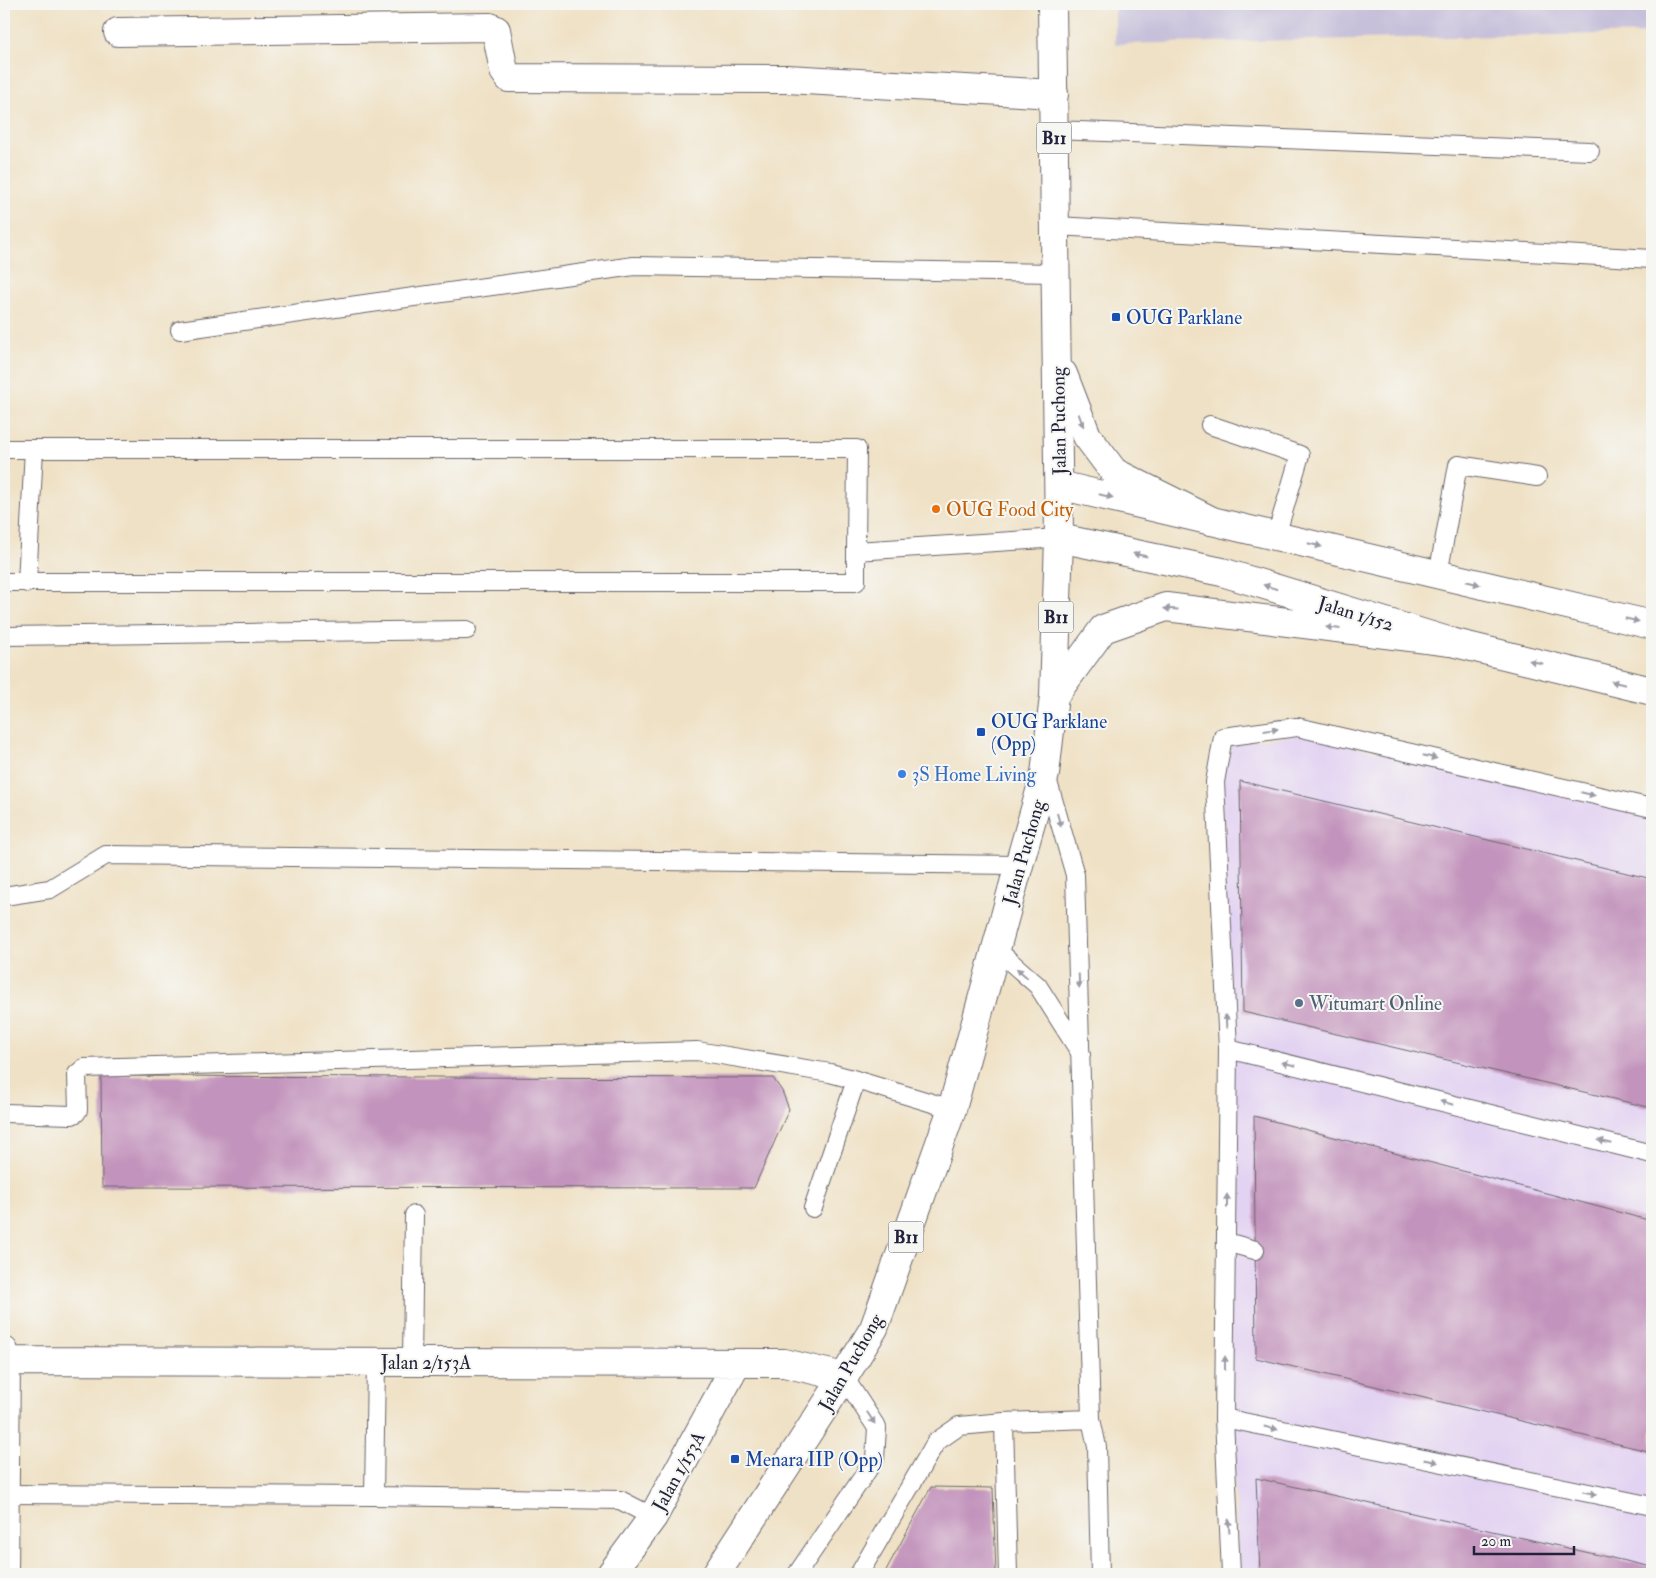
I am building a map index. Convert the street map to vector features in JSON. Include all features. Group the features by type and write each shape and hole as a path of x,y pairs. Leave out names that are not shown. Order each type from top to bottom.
{"street":[{"name":"Jalan Puchong","path":"716,1574 874,1328 952,1109 1018,865 1045,774 1054,696 1059,538 1052,4"},
{"path":"118,32 490,26 496,30 504,71 510,78 787,79 1054,94"},
{"path":"1057,358 1088,436 1114,472 1212,521"},
{"path":"1058,485 1652,624"},
{"name":"Jalan 1/152","path":"1059,538 1222,572 1451,642 1652,691"},
{"path":"1054,696 1103,629 1166,607 1451,642"},
{"path":"4,1574 5,1356"},
{"name":"Jalan 2/153A","path":"5,1356 376,1362 784,1363 844,1377"},
{"name":"Jalan 1/153A","path":"611,1574 653,1516 737,1362"}],"lane":[{"path":"1054,130 1590,150"},
{"path":"1056,226 1652,259"},
{"path":"180,330 634,266 1056,273"},
{"path":"1210,425 1300,455 1276,536"},
{"path":"4,449 857,449 856,582 4,582"},
{"path":"27,582 34,449"},
{"path":"1438,575 1458,465 1537,477"},
{"path":"856,551 1059,538"},
{"path":"4,636 468,630"},
{"path":"1231,1574 1224,1418 1228,1049 1215,782 1223,737 1297,727 1652,808"},
{"path":"1045,774 1075,875 1091,1419 1098,1447 1100,1574"},
{"path":"4,896 50,889 106,855 1018,865"},
{"path":"996,949 1038,986 1081,1054"},
{"path":"1228,1049 1652,1154"},
{"path":"4,1113 72,1115 76,1113 78,1110 77,1074 84,1068 697,1051 830,1073 952,1109"},
{"path":"813,1208 856,1080"},
{"path":"412,1362 414,1215"},
{"path":"1226,1242 1255,1250"},
{"path":"374,1496 376,1362"},
{"path":"797,1574 875,1459 877,1428 844,1377"},
{"path":"1224,1418 1652,1506"},
{"path":"859,1574 936,1442 959,1426 1004,1422 1091,1419"},
{"path":"1004,1422 1008,1574"},
{"path":"5,1494 374,1496 620,1500 653,1516"}],"shaded area":[{"path":"1115,4 1652,4 1652,33 1115,44"},
{"path":"1301,734 1652,816 1652,1574 1239,1574 1231,1411 1222,783 1230,744"}],"building":[{"path":"1240,781 1652,879 1652,1108 1243,1012"},
{"path":"101,1076 773,1078 782,1091 789,1109 754,1188 102,1187"},
{"path":"1254,1116 1652,1221 1652,1452 1256,1358"},
{"path":"1256,1478 1652,1567 1652,1574 1260,1574"},
{"path":"931,1487 993,1488 996,1574 884,1574"}],"place":[{"name":"OUG Parklane","path":"1116,317"},
{"name":"OUG Food City","path":"936,509"},
{"name":"OUG Parklane (Opp)","path":"981,732"},
{"name":"3S Home Living","path":"902,774"},
{"name":"Witumart Online","path":"1299,1003"},
{"name":"Menara IIP (Opp)","path":"735,1459"}]}
